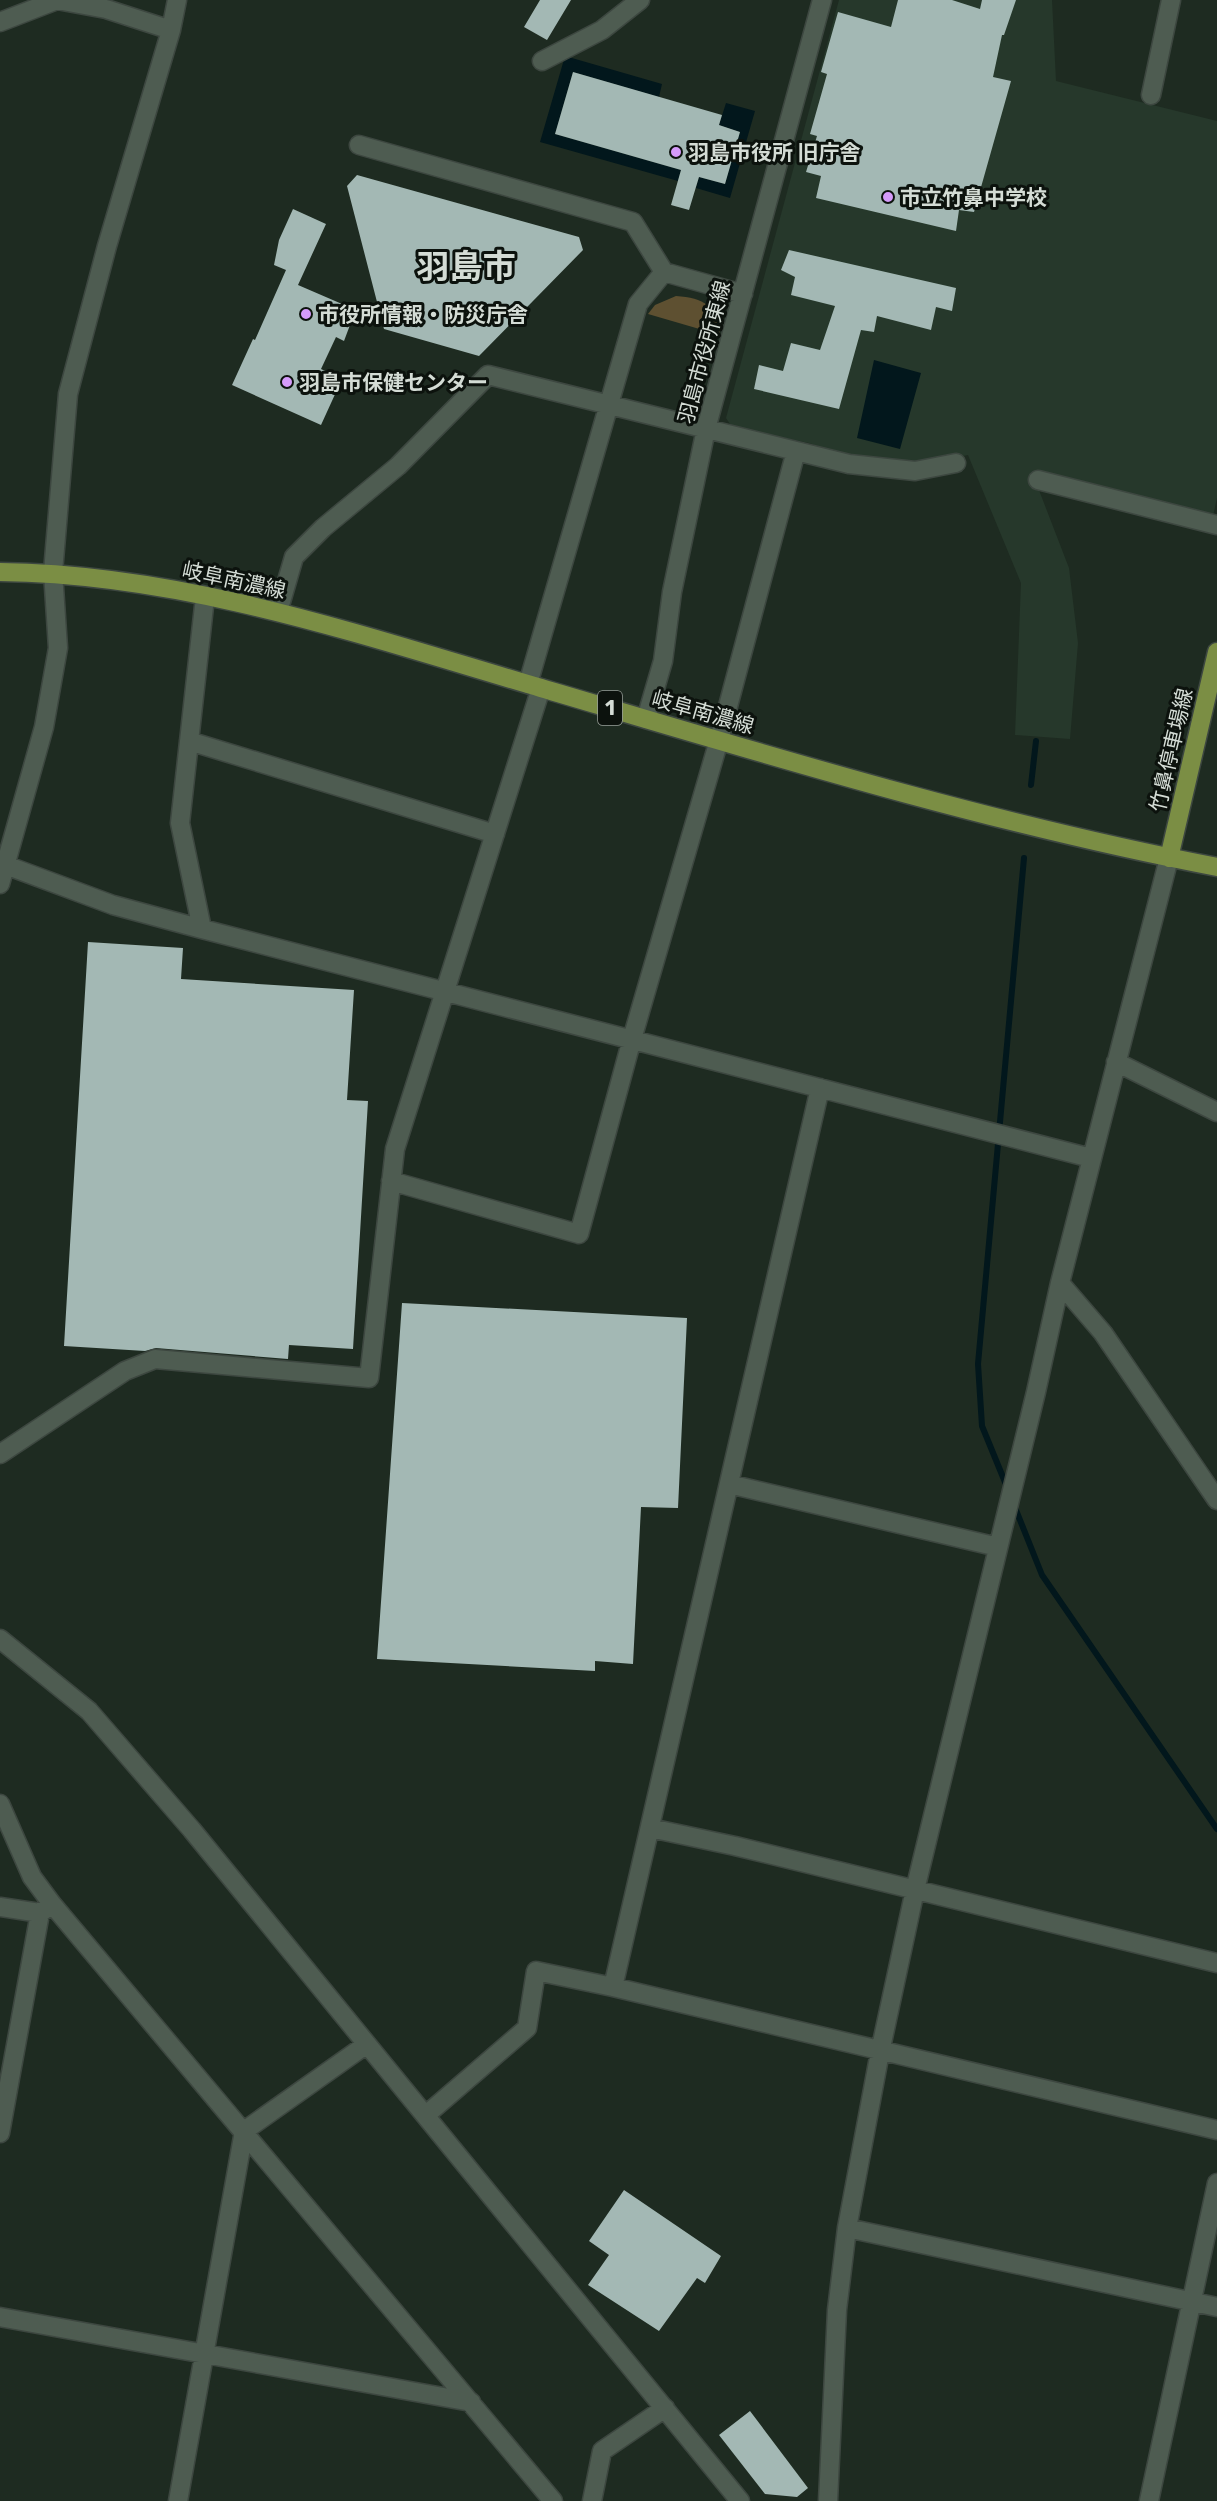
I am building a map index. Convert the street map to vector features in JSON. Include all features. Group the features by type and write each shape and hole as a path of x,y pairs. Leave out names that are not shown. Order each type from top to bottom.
{"main road":[{"name":"岐阜南濃線","path":"0,572 53,572 183,591 278,612 399,645 956,809 1217,867"},
{"name":"竹鼻停車場線","path":"1169,858 1217,652"}],"street":[{"path":"0,22 57,0 106,9 171,30"},
{"path":"0,884 3,864 44,727 58,648 53,572 68,394 107,246 171,30 177,0"},
{"path":"542,61 602,30 640,0"},
{"name":"羽島市役所東線","path":"646,718 663,661 672,592 706,429 822,0"},
{"path":"1151,95 1171,0"},
{"path":"359,146 633,222 664,272 743,294"},
{"path":"1,1453 126,1371 155,1359 369,1378 395,1149 495,834 608,404 638,304 664,272"},
{"path":"278,612 294,557 323,528 398,466 488,375 849,464 915,471 956,463"},
{"path":"392,1181 579,1234 632,1039 719,740 796,451"},
{"path":"1038,480 1217,525"},
{"path":"202,930 180,823 205,597"},
{"path":"189,741 495,834"},
{"path":"828,2501 837,2310 846,2228 880,2052 915,1890 1060,1283 1169,858"},
{"path":"3,864 113,905 202,930 1091,1158"},
{"path":"1116,1062 1217,1112"},
{"path":"613,1987 820,1088"},
{"path":"1060,1283 1103,1333 1217,1500"},
{"path":"729,1484 998,1544"},
{"path":"0,1639 89,1712 192,1830 740,2501"},
{"path":"0,1804 46,1909 244,2131 553,2501"},
{"path":"650,1828 1217,1963"},
{"path":"0,1907 46,1909"},
{"path":"0,2133 46,1909"},
{"path":"426,2115 527,2028 536,1971 613,1987 1217,2130"},
{"path":"178,2501 244,2131 367,2044"},
{"path":"1149,2501 1217,2183"},
{"path":"846,2228 1217,2307"},
{"path":"0,2317 471,2402"},
{"path":"592,2501 602,2451 665,2408"}],"shaded area":[{"path":"839,0 1052,0 1056,81 1217,121 1217,498 1213,516 1032,472 1069,568 1078,643 1070,739 1015,735 1021,583 968,455 914,466 847,456 809,443 732,427 726,418"},
{"path":"676,296 694,299 707,305 716,317 720,335 648,314 655,305"}],"water":[{"path":"565,56 662,84 659,97 573,72 555,134 681,170 678,181 540,142"},
{"path":"726,103 755,111 730,198 696,188 699,177 725,184 740,132 719,125"},
{"path":"874,360 921,373 900,449 857,438"}],"building":[{"path":"540,0 571,0 547,40 524,27"},
{"path":"898,0 952,0 980,9 982,0 1016,0 1004,35 1002,35 993,77 1011,81 974,212 959,210 956,231 816,198 821,176 806,172 817,136 810,134 827,74 821,72 838,12 891,27"},
{"name":"羽島市役所 旧庁舎","path":"573,72 722,115 719,125 740,132 725,184 699,177 689,210 671,205 681,170 555,134"},
{"path":"357,175 579,237 583,250 479,356 384,329 347,186"},
{"path":"293,209 326,224 298,285 349,307 342,322 350,325 344,341 336,337 321,369 342,379 321,425 232,385 286,270 274,265 279,240"},
{"path":"789,250 956,288 952,311 936,307 931,330 877,316 874,332 861,330 839,409 754,389 759,365 783,371 791,343 820,350 835,306 791,295 795,277 781,270"},
{"path":"88,942 183,948 181,979 354,990 347,1100 368,1101 353,1349 289,1345 288,1359 156,1348 145,1351 64,1346"},
{"path":"402,1303 687,1318 678,1508 641,1507 633,1664 595,1661 595,1671 377,1659"},
{"path":"624,2190 721,2256 705,2283 697,2278 659,2331 588,2285 609,2255 589,2241"},
{"path":"750,2411 808,2488 797,2497 765,2494 719,2435"}],"waterway":[{"path":"1031,785 1036,741"},
{"path":"1007,1487 982,1426 978,1364 1024,858"},
{"path":"1014,1505 1042,1575 1217,1829"}],"place":[{"name":"羽島市役所 旧庁舎","path":"676,152"},
{"name":"市立竹鼻中学校","path":"888,197"},
{"name":"市役所情報・防災庁舎","path":"306,314"},
{"name":"羽島市保健センター","path":"287,382"}],"district":[{"name":"羽島市","path":"466,266"}]}
